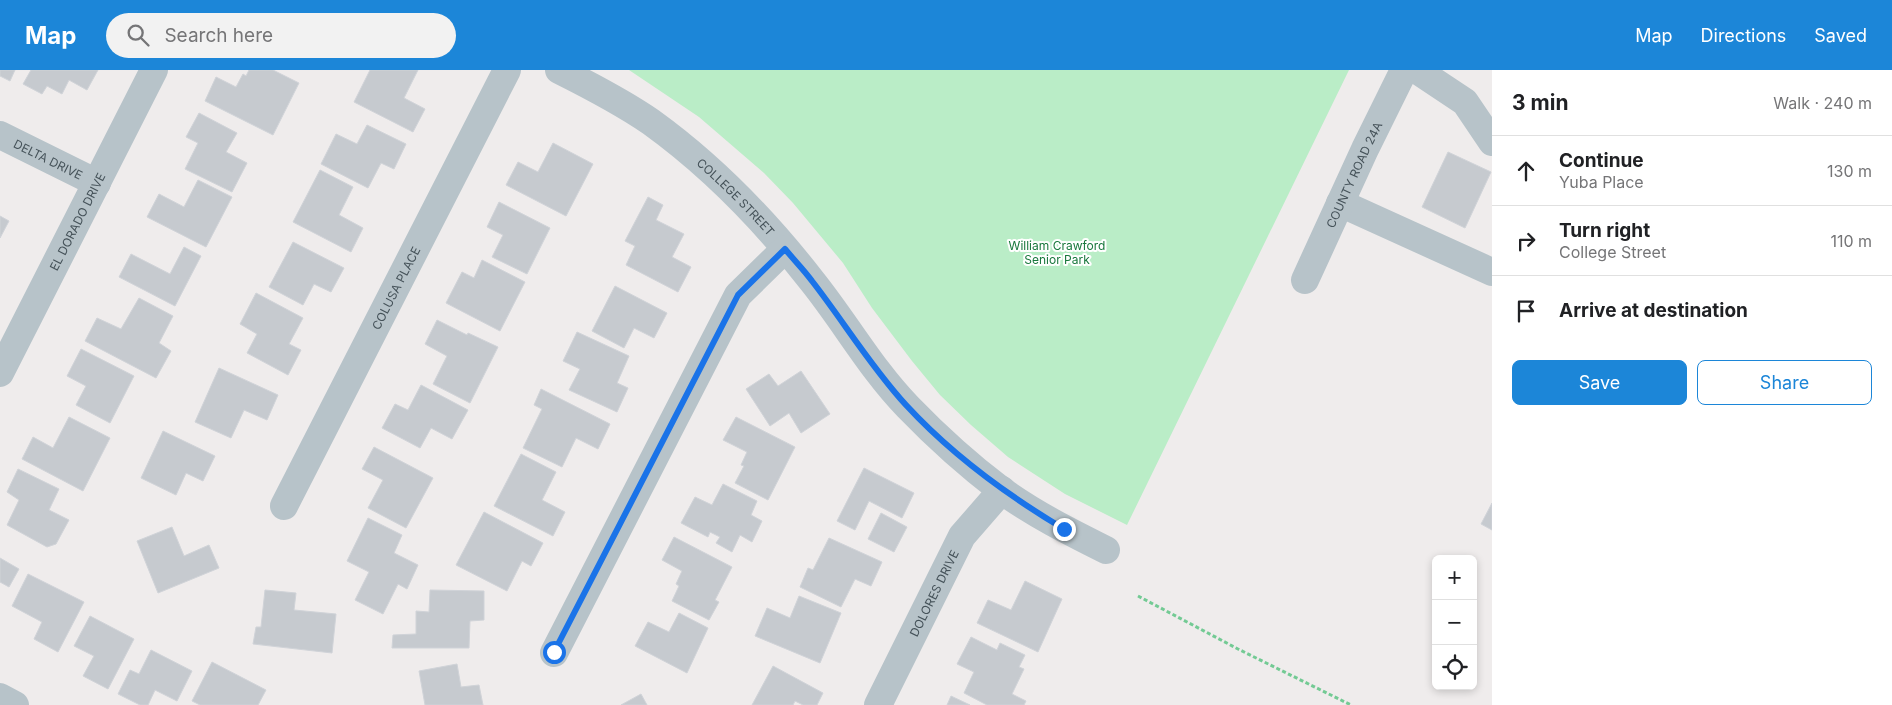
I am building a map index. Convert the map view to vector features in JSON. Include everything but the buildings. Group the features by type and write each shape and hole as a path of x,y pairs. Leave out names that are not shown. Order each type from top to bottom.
{"street":[{"name":"EL DORADO DRIVE","path":"0,373 154,70"},
{"name":"COLUSA PLACE","path":"284,506 507,70"},
{"name":"COLLEGE STREET","path":"559,70 614,98 651,122 731,190 756,214 812,281 872,364 906,406 936,435 1002,490 1064,529 1106,550"},
{"name":"COUNTY ROAD 24A","path":"1305,280 1404,70"},
{"path":"1418,70 1465,102 1492,142"},
{"name":"DELTA DRIVE","path":"0,135 97,183"},
{"path":"1340,203 1492,272"},
{"path":"554,652 738,295 785,249"},
{"name":"DOLORES DRIVE","path":"878,705 962,536 1002,490"},
{"path":"0,697 15,705"}],"path":[{"path":"1138,596 1238,649 1351,705"}],"green space":[{"name":"William Crawford Senior Park","path":"629,70 1349,70 1127,525 1065,494 1008,457 971,425 940,395 912,361 872,308 843,263 793,203 764,173 699,117"}],"route":[{"path":"554,652 738,295 785,249 812,281 872,364 906,406 971,466 1002,490 1064,529"}]}
